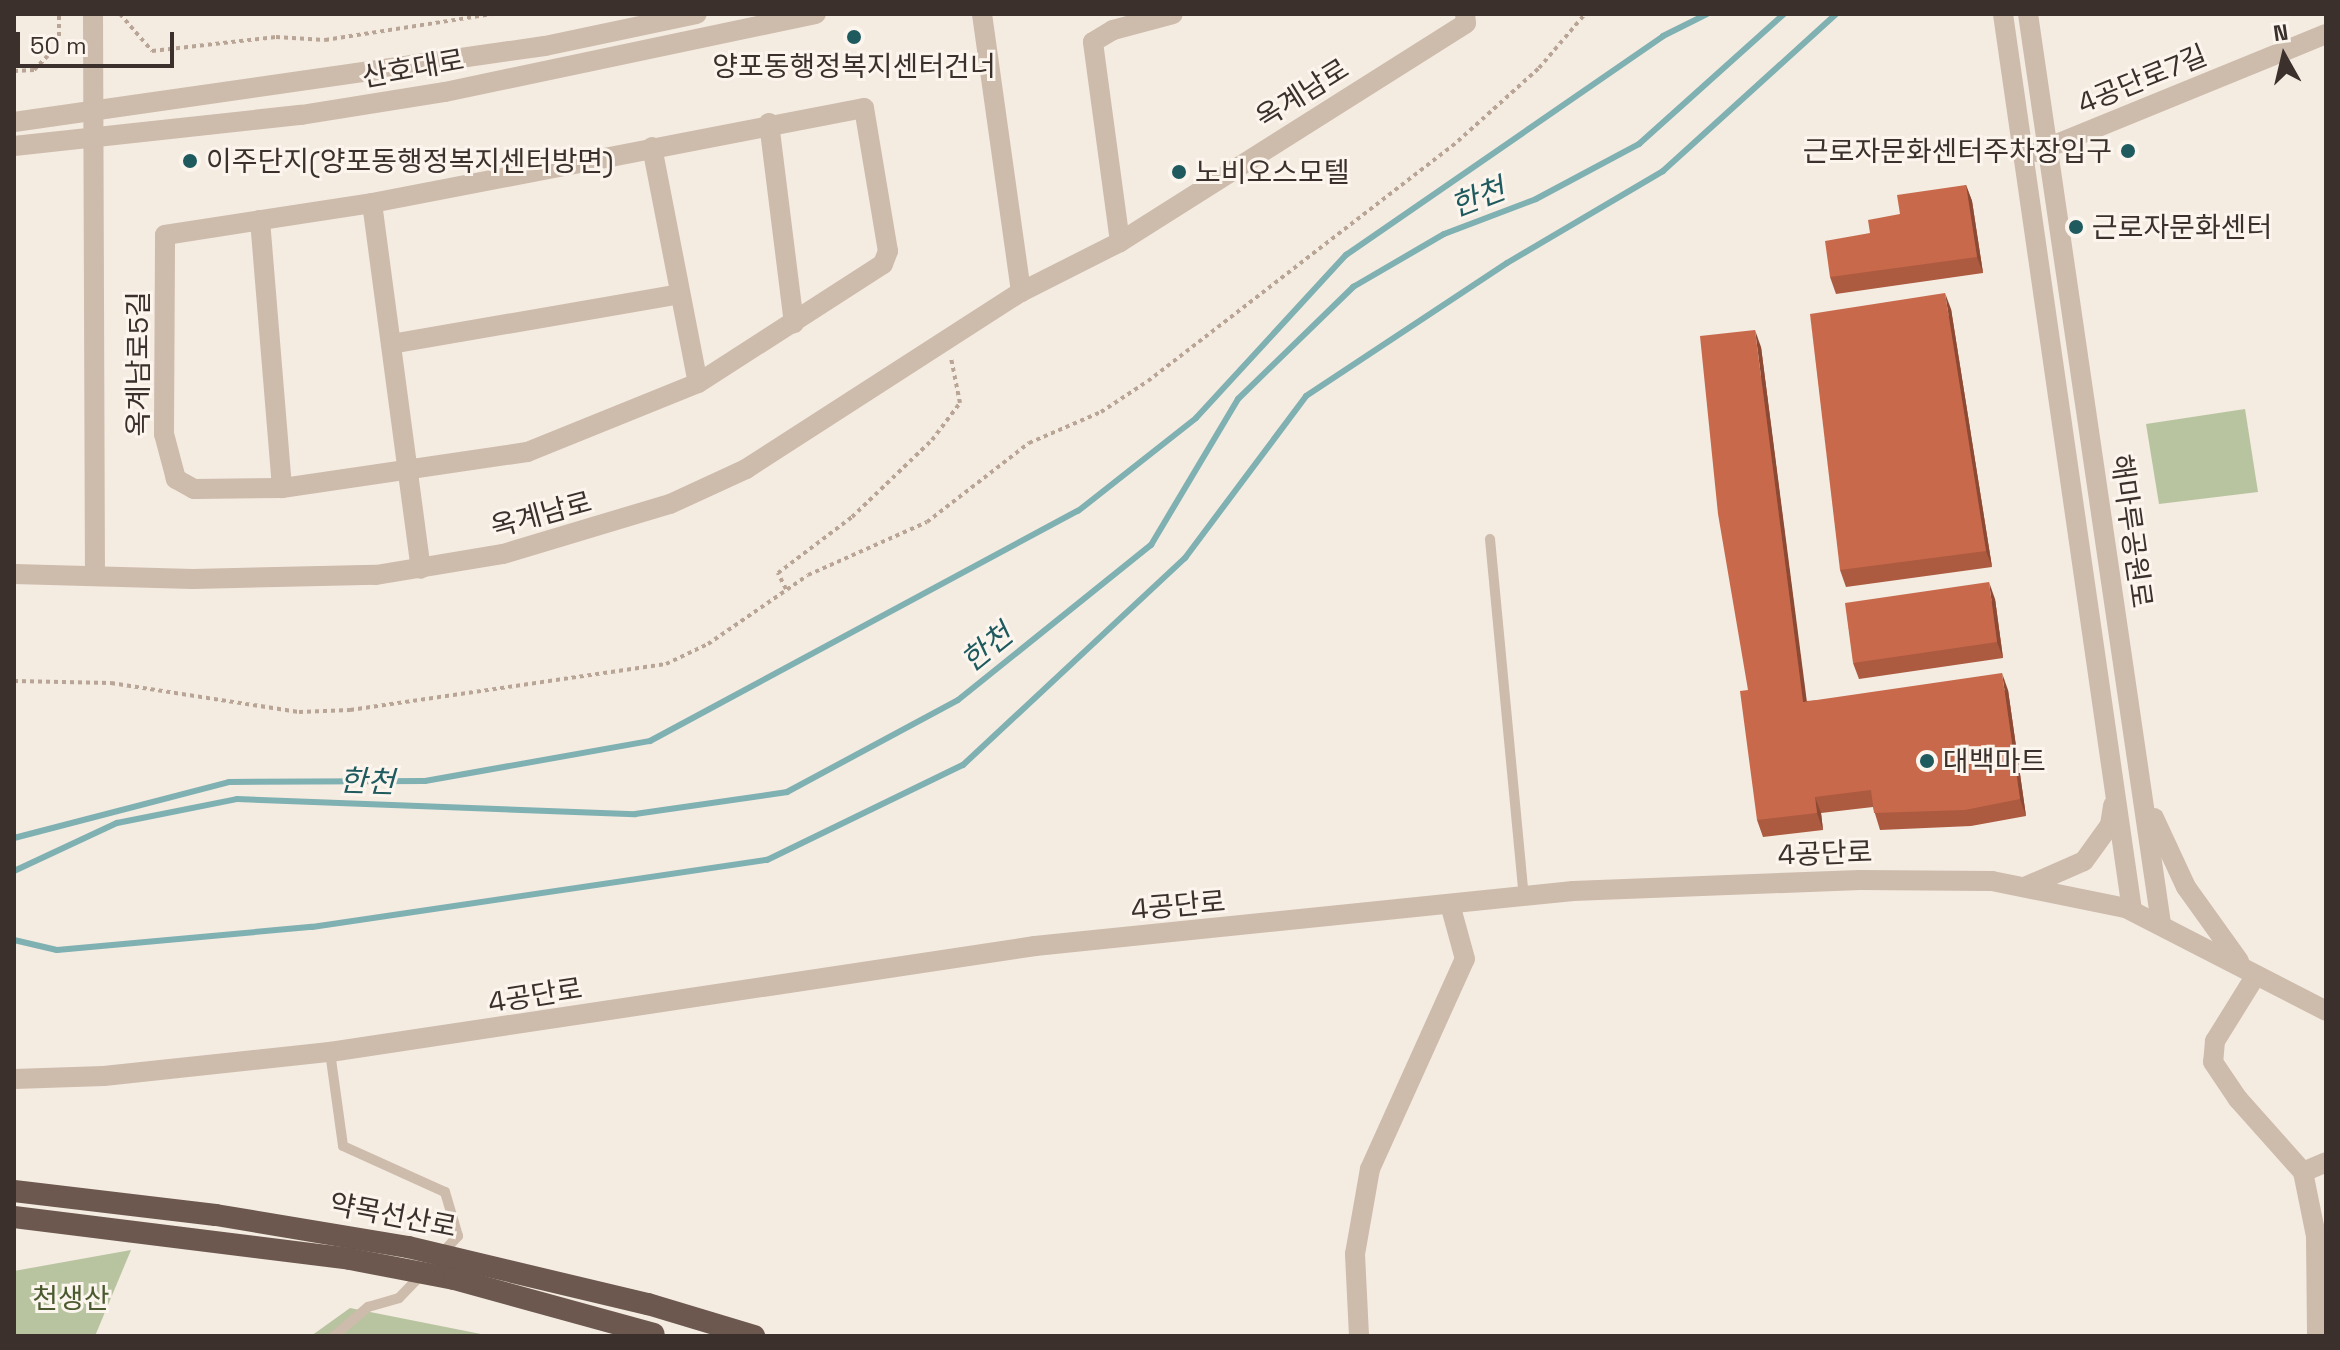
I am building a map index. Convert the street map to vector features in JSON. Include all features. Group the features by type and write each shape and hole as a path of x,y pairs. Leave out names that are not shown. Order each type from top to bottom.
{"highway":[{"name":"약목선산로","path":"14,1191 216,1215 408,1247 648,1304 754,1336"},
{"name":"약목선산로","path":"14,1217 350,1259 454,1279 657,1335"}],"street":[{"path":"93,14 95,575"},
{"name":"산호대로","path":"14,122 545,46 697,14"},
{"name":"산호대로","path":"14,146 301,115 445,92 816,14"},
{"path":"982,14 1021,292"},
{"path":"1120,242 1093,42 1113,30 1173,14"},
{"name":"옥계남로","path":"14,574 276,579 421,569 503,554 670,504 746,469 1021,292 1120,242 1466,23 1465,14"},
{"name":"해마루공원로","path":"2003,14 2132,910"},
{"name":"해마루공원로","path":"2028,14 2161,923"},
{"name":"4공단로7길","path":"2023,157 2326,34"},
{"name":"옥계남로5길","path":"864,108 888,251 883,264 867,277 698,383 527,452 282,488 184,486 170,467 164,434 165,235 372,203 769,123 864,108"},
{"path":"769,123 794,323"},
{"path":"14,156 92,136"},
{"path":"652,147 698,383"},
{"path":"372,203 421,569"},
{"path":"260,220 282,488"},
{"path":"391,344 680,294"},
{"path":"2025,887 2059,876 2099,846 2110,825 2115,789"},
{"path":"2142,790 2186,887 2250,971 2215,1041 2213,1062 2238,1099 2303,1172 2316,1236 2317,1336"},
{"name":"4공단로","path":"14,1079 104,1076 330,1052 1035,946 1524,896 1943,878 2025,887 2132,910 2326,1011"},
{"path":"1359,1336 1355,1254 1370,1169 1465,959 1450,904"},
{"path":"2303,1172 2326,1162"}],"lane":[{"path":"1490,539 1524,896"},
{"path":"330,1052 343,1146 445,1192 458,1236 399,1298 368,1307 334,1336"}],"path":[{"path":"14,71 34,70 59,44 59,14"},
{"path":"120,14 152,51 276,37 325,40 492,14"},
{"path":"14,681 111,683 299,712 350,710 666,664 708,644 786,589 927,522 1029,443 1101,412 1148,381 1458,141 1539,68 1585,14"},
{"path":"786,589 778,573 852,517 932,440 960,403 948,339"}],"green space":[{"path":"2245,409 2258,492 2159,504 2146,424"},
{"name":"천생산","path":"131,1250 95,1336 14,1336 14,1271"},
{"path":"350,1308 491,1336 311,1336"}],"building":[{"path":"1966,185 1977,257 1830,277 1825,241 1870,233 1868,220 1900,214 1897,195"},
{"path":"1945,293 1986,551 1840,570 1810,314"},
{"path":"1755,330 1803,702 2002,673 2020,799 1965,810 1874,813 1871,790 1815,797 1817,813 1757,820 1740,691 1748,690 1718,514 1700,336"},
{"path":"1989,582 1997,642 1853,663 1845,603"}],"waterway":[{"path":"14,838 229,782 425,781 650,741 1078,511 1196,418 1346,255 1663,36 1707,14"},
{"name":"한천","path":"14,871 117,823 237,799 635,814 787,792 958,700 1151,545 1238,399 1353,287 1444,234 1536,199 1639,144 1784,14"},
{"path":"14,940 57,950 312,927 767,860 963,765 1185,558 1306,396 1507,263 1663,171 1836,14"}],"place":[{"name":"양포동행정복지센터건너","path":"854,37"},
{"name":"근로자문화센터주차장입구","path":"2128,151"},
{"name":"이주단지(양포동행정복지센터방면)","path":"190,161"},
{"name":"노비오스모텔","path":"1179,172"},
{"name":"근로자문화센터","path":"2076,227"},
{"name":"대백마트","path":"1927,761"}]}
